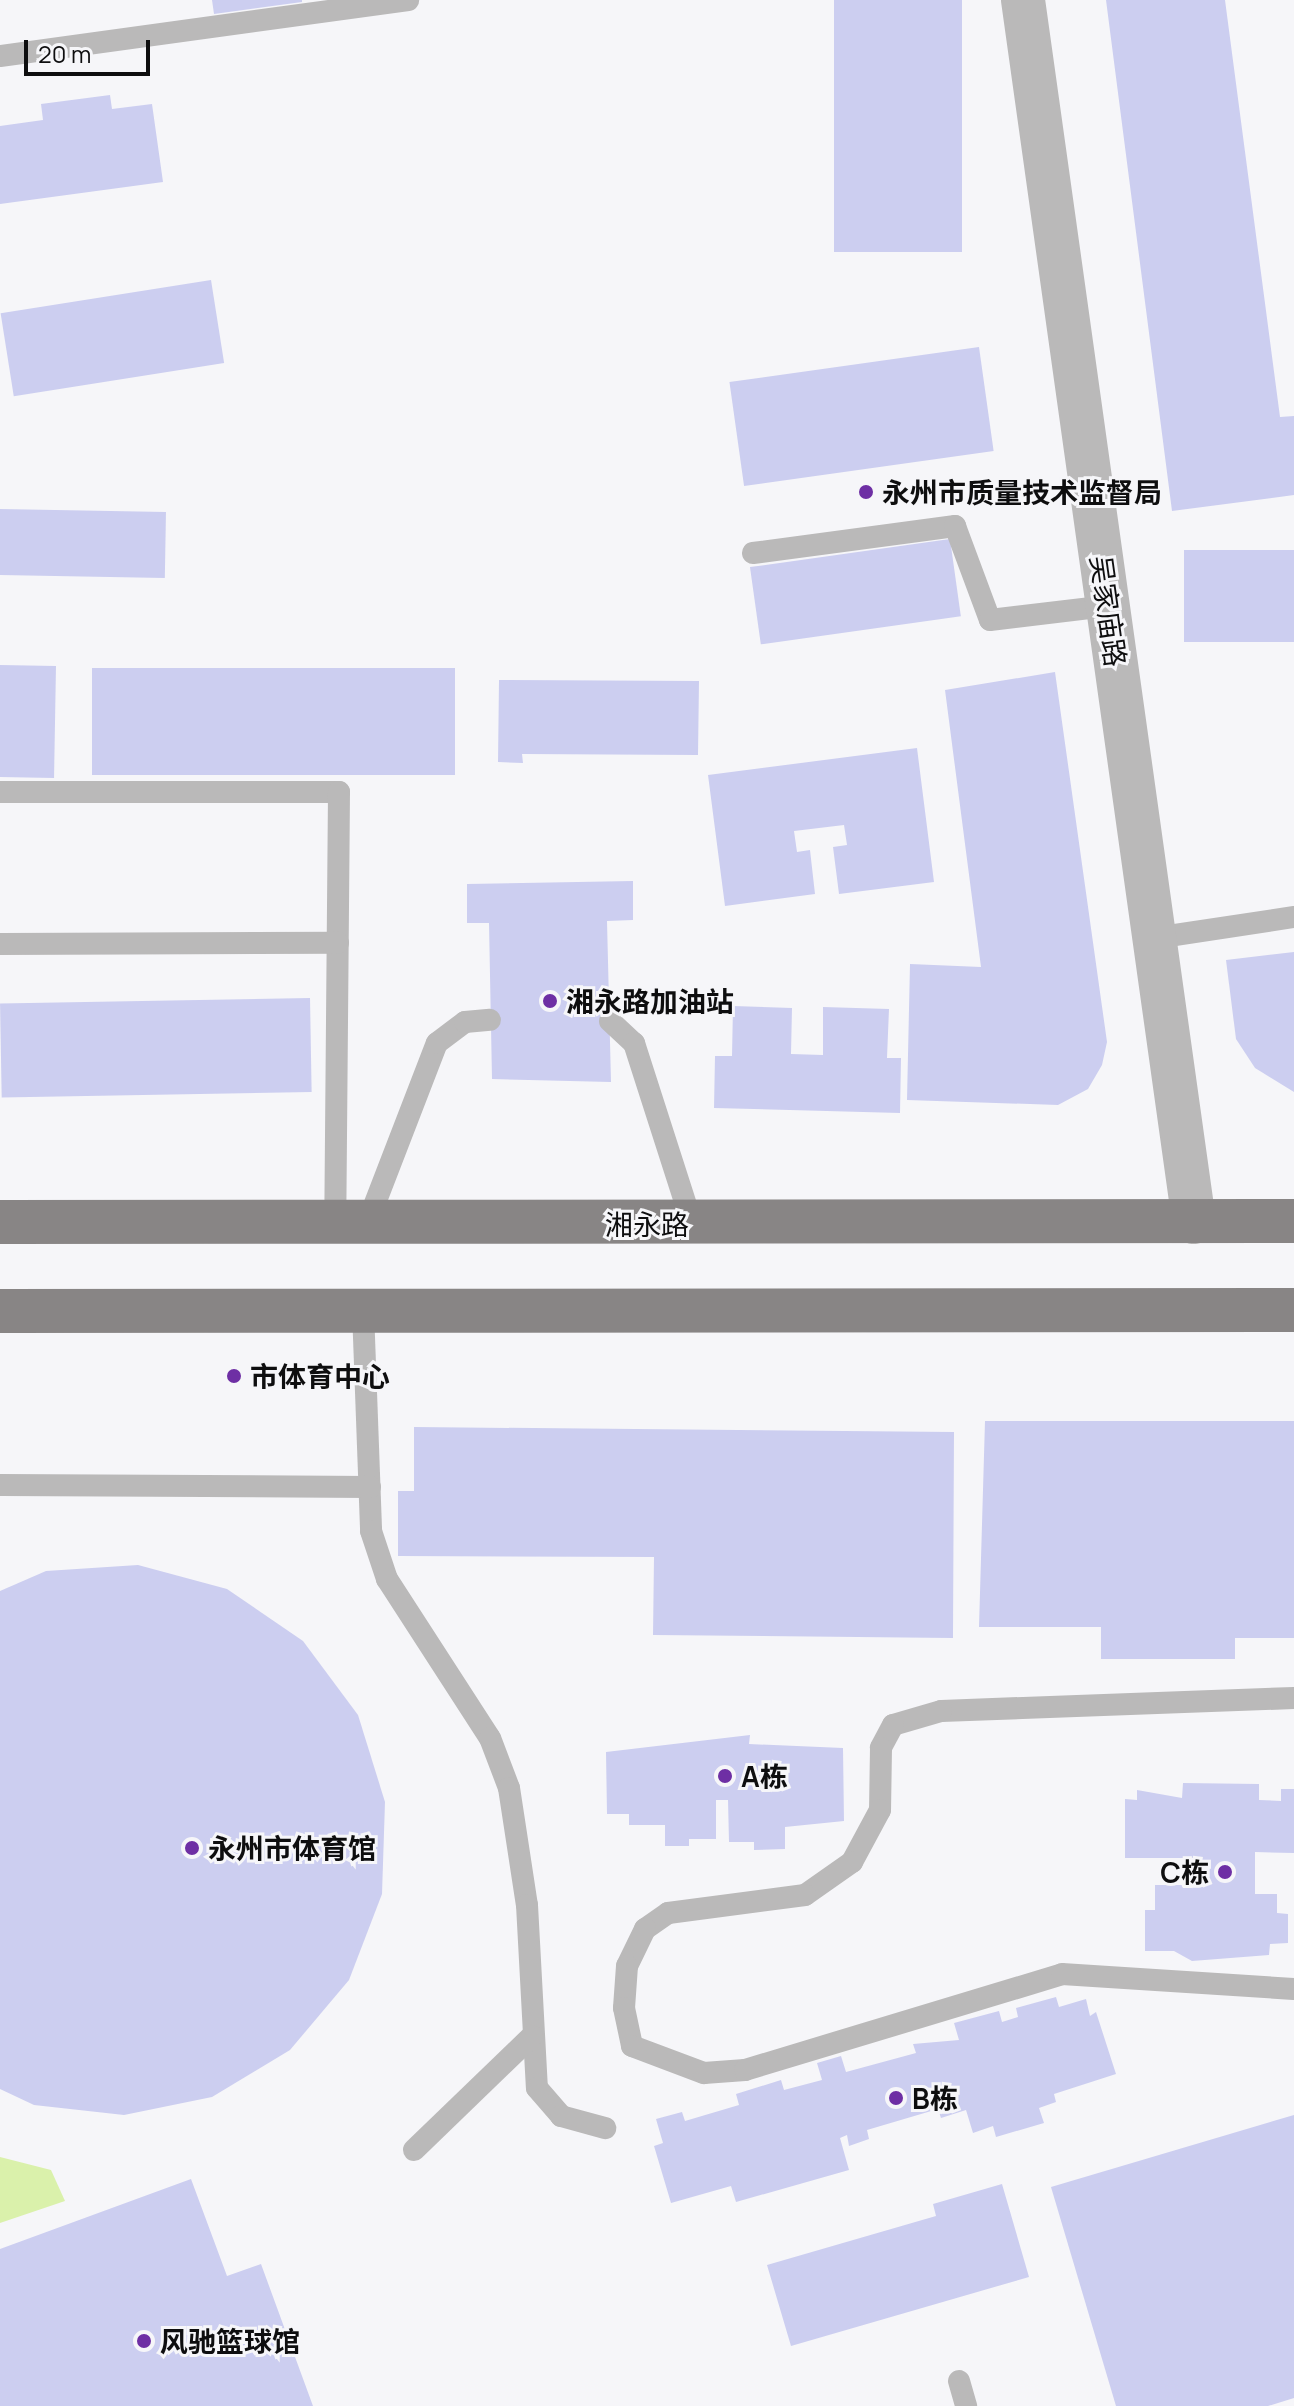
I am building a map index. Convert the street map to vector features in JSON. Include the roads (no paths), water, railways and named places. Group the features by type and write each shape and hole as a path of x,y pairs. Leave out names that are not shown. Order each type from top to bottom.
{"main road":[{"name":"湘永路","path":"0,1222 692,1224 1294,1221"},
{"path":"0,1311 1294,1310"}],"street":[{"name":"吴家庙路","path":"1023,0 1194,1222"}],"lane":[{"path":"0,56 408,0"},
{"path":"753,553 955,526 990,620 1108,606"},
{"path":"0,792 339,792 338,943 351,1223"},
{"path":"1155,938 1294,917"},
{"path":"0,944 338,943"},
{"path":"351,1223 437,1043 465,1022 490,1020"},
{"path":"610,1021 634,1043 692,1224"},
{"path":"363,1310 371,1531 387,1579 490,1738 509,1788 527,1905 532,2036 546,2106 605,2128"},
{"path":"0,1485 370,1487"},
{"path":"1294,1698 941,1711 893,1725 881,1748 880,1810 852,1862 805,1895 668,1913 645,1929 627,1966 624,2008 632,2046 663,2064 704,2073 745,2070 1062,1974 1294,1989"},
{"path":"414,2150 532,2036"},
{"path":"959,2381 966,2406"}],"place":[{"name":"永州市质量技术监督局","path":"866,492"},
{"name":"湘永路加油站","path":"550,1001"},
{"name":"市体育中心","path":"234,1376"},
{"name":"A栋","path":"725,1776"},
{"name":"永州市体育馆","path":"192,1848"},
{"name":"C栋","path":"1225,1872"},
{"name":"B栋","path":"896,2098"},
{"name":"风驰篮球馆","path":"144,2341"}]}
